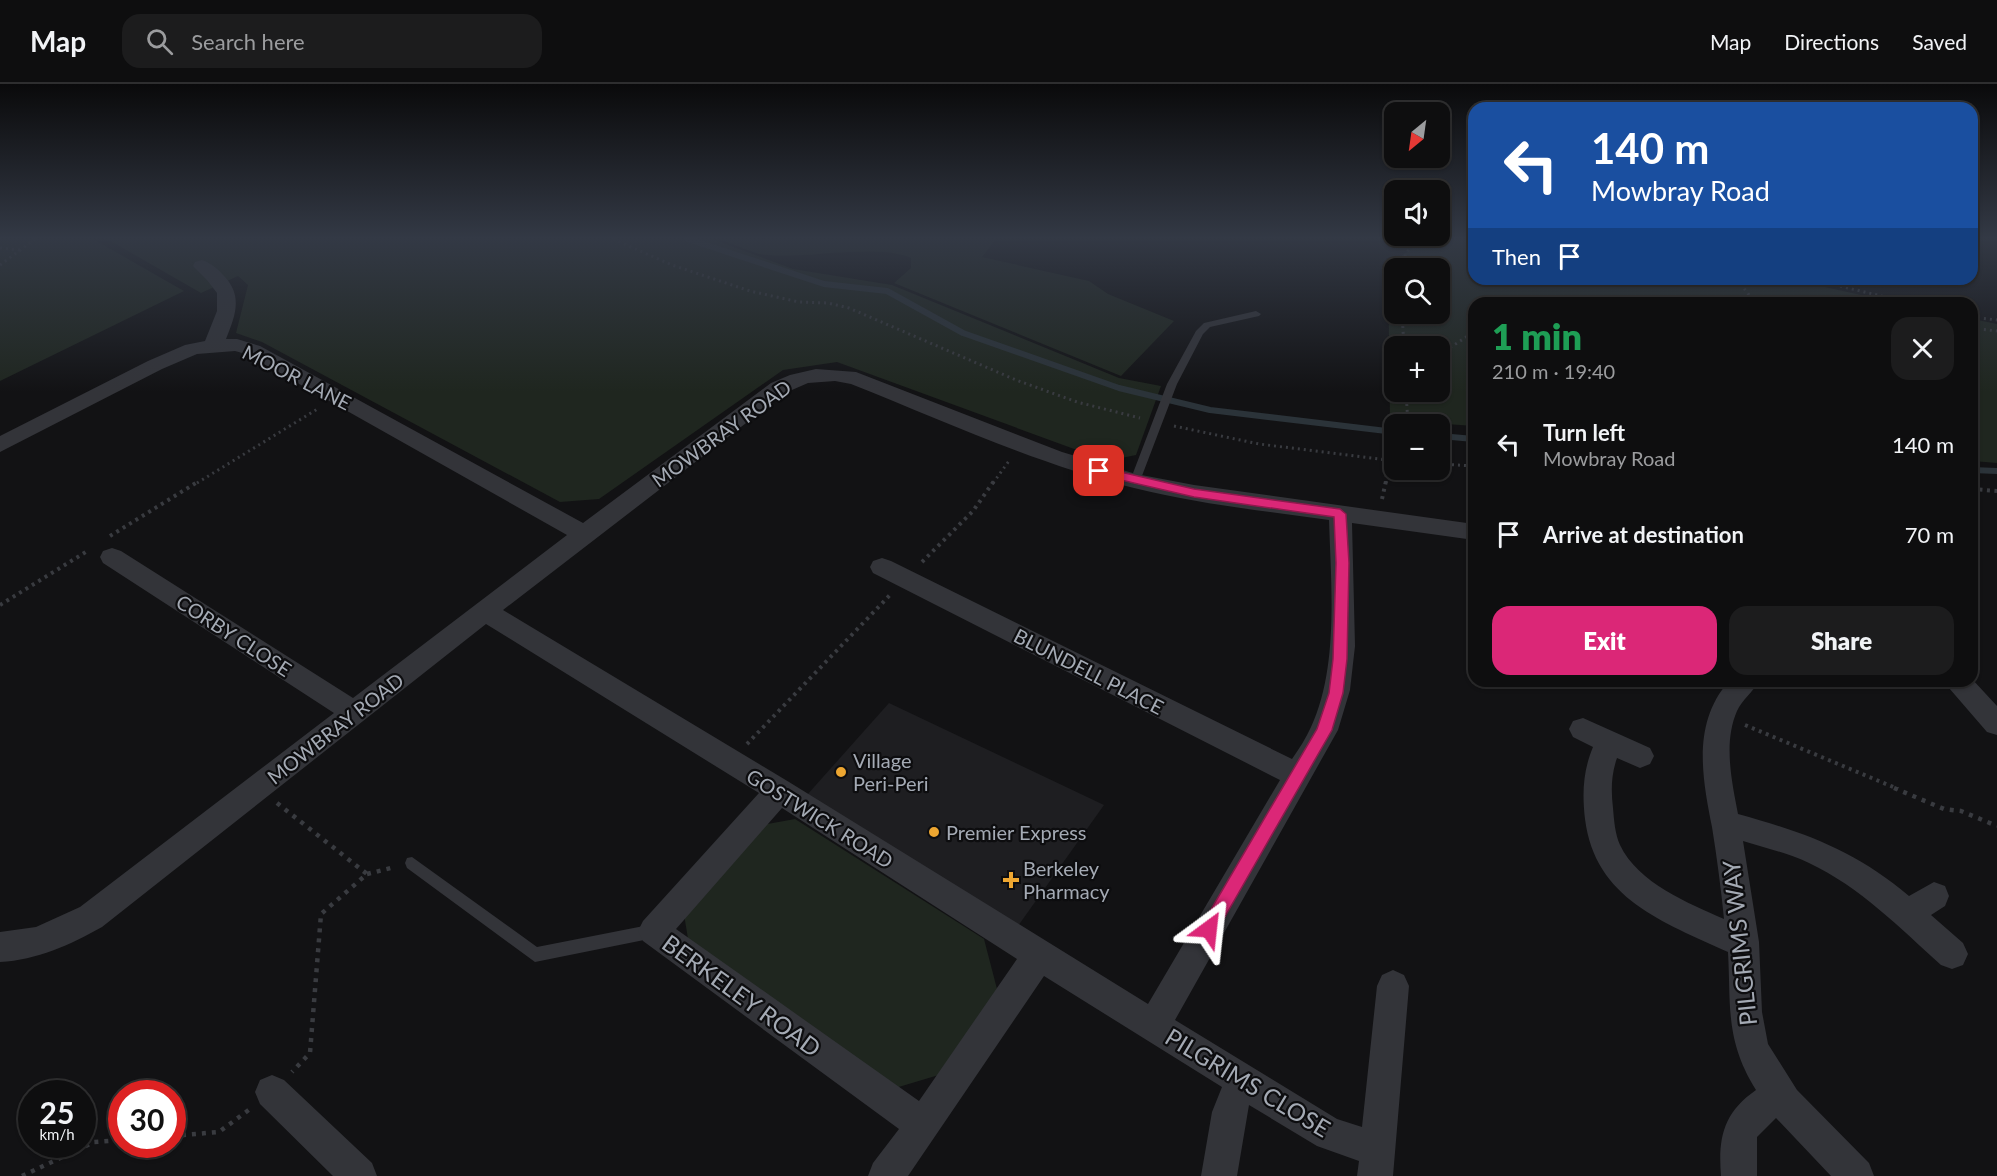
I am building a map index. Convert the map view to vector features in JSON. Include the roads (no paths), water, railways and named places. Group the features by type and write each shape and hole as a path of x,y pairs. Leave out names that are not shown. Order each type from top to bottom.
{"street":[{"path":"213,345 229,305 226,290"},
{"name":"MOOR LANE","path":"0,446 155,365 192,349 213,345 237,345 253,350 584,534"},
{"name":"MOWBRAY ROAD","path":"0,947 16,947 52,938 91,917 584,534 778,388 796,378 837,374 856,378 1054,457 1135,481 1194,493 1468,531"},
{"path":"1154,1025 1324,730 1336,693 1340,659 1343,563 1340,514"},
{"name":"CORBY CLOSE","path":"102,548 355,713"},
{"name":"BLUNDELL PLACE","path":"882,567 1297,775"},
{"name":"GOSTWICK ROAD","path":"486,612 779,791 1154,1025"},
{"name":"PILGRIMS WAY","path":"1739,687 1721,715 1717,734 1716,767 1743,943 1747,979 1747,1024 1752,1049 1779,1095 1856,1176"},
{"path":"1963,687 1997,724"},
{"path":"1640,756 1596,736 1596,779 1601,832 1606,850 1617,868 1631,882 1658,901 1743,943"},
{"name":"BERKELEY ROAD","path":"779,791 654,931 923,1125"},
{"path":"1725,824 1820,853 1870,884 1952,954"},
{"path":"1906,915 1934,896"},
{"path":"886,1176 1039,955"},
{"name":"PILGRIMS CLOSE","path":"1154,1025 1376,1162 1393,986"},
{"path":"1219,1176 1229,1112 1242,1081"},
{"path":"272,1092 359,1176"},
{"path":"1739,1176 1736,1145 1742,1126 1753,1111 1779,1095"}],"lane":[{"path":"1135,481 1172,384 1199,333 1207,325 1256,314"},
{"path":"412,863 535,955 654,931"}],"waterway":[{"path":"878,290 887,291 963,333 1119,388 1210,410 1384,431"},
{"path":"1450,437 1468,438"},
{"path":"1978,470 1997,471"}],"place":[{"name":"Village Peri-Peri","path":"841,772"},
{"name":"Premier Express","path":"934,832"},
{"name":"Berkeley Pharmacy","path":"1011,880"}]}
